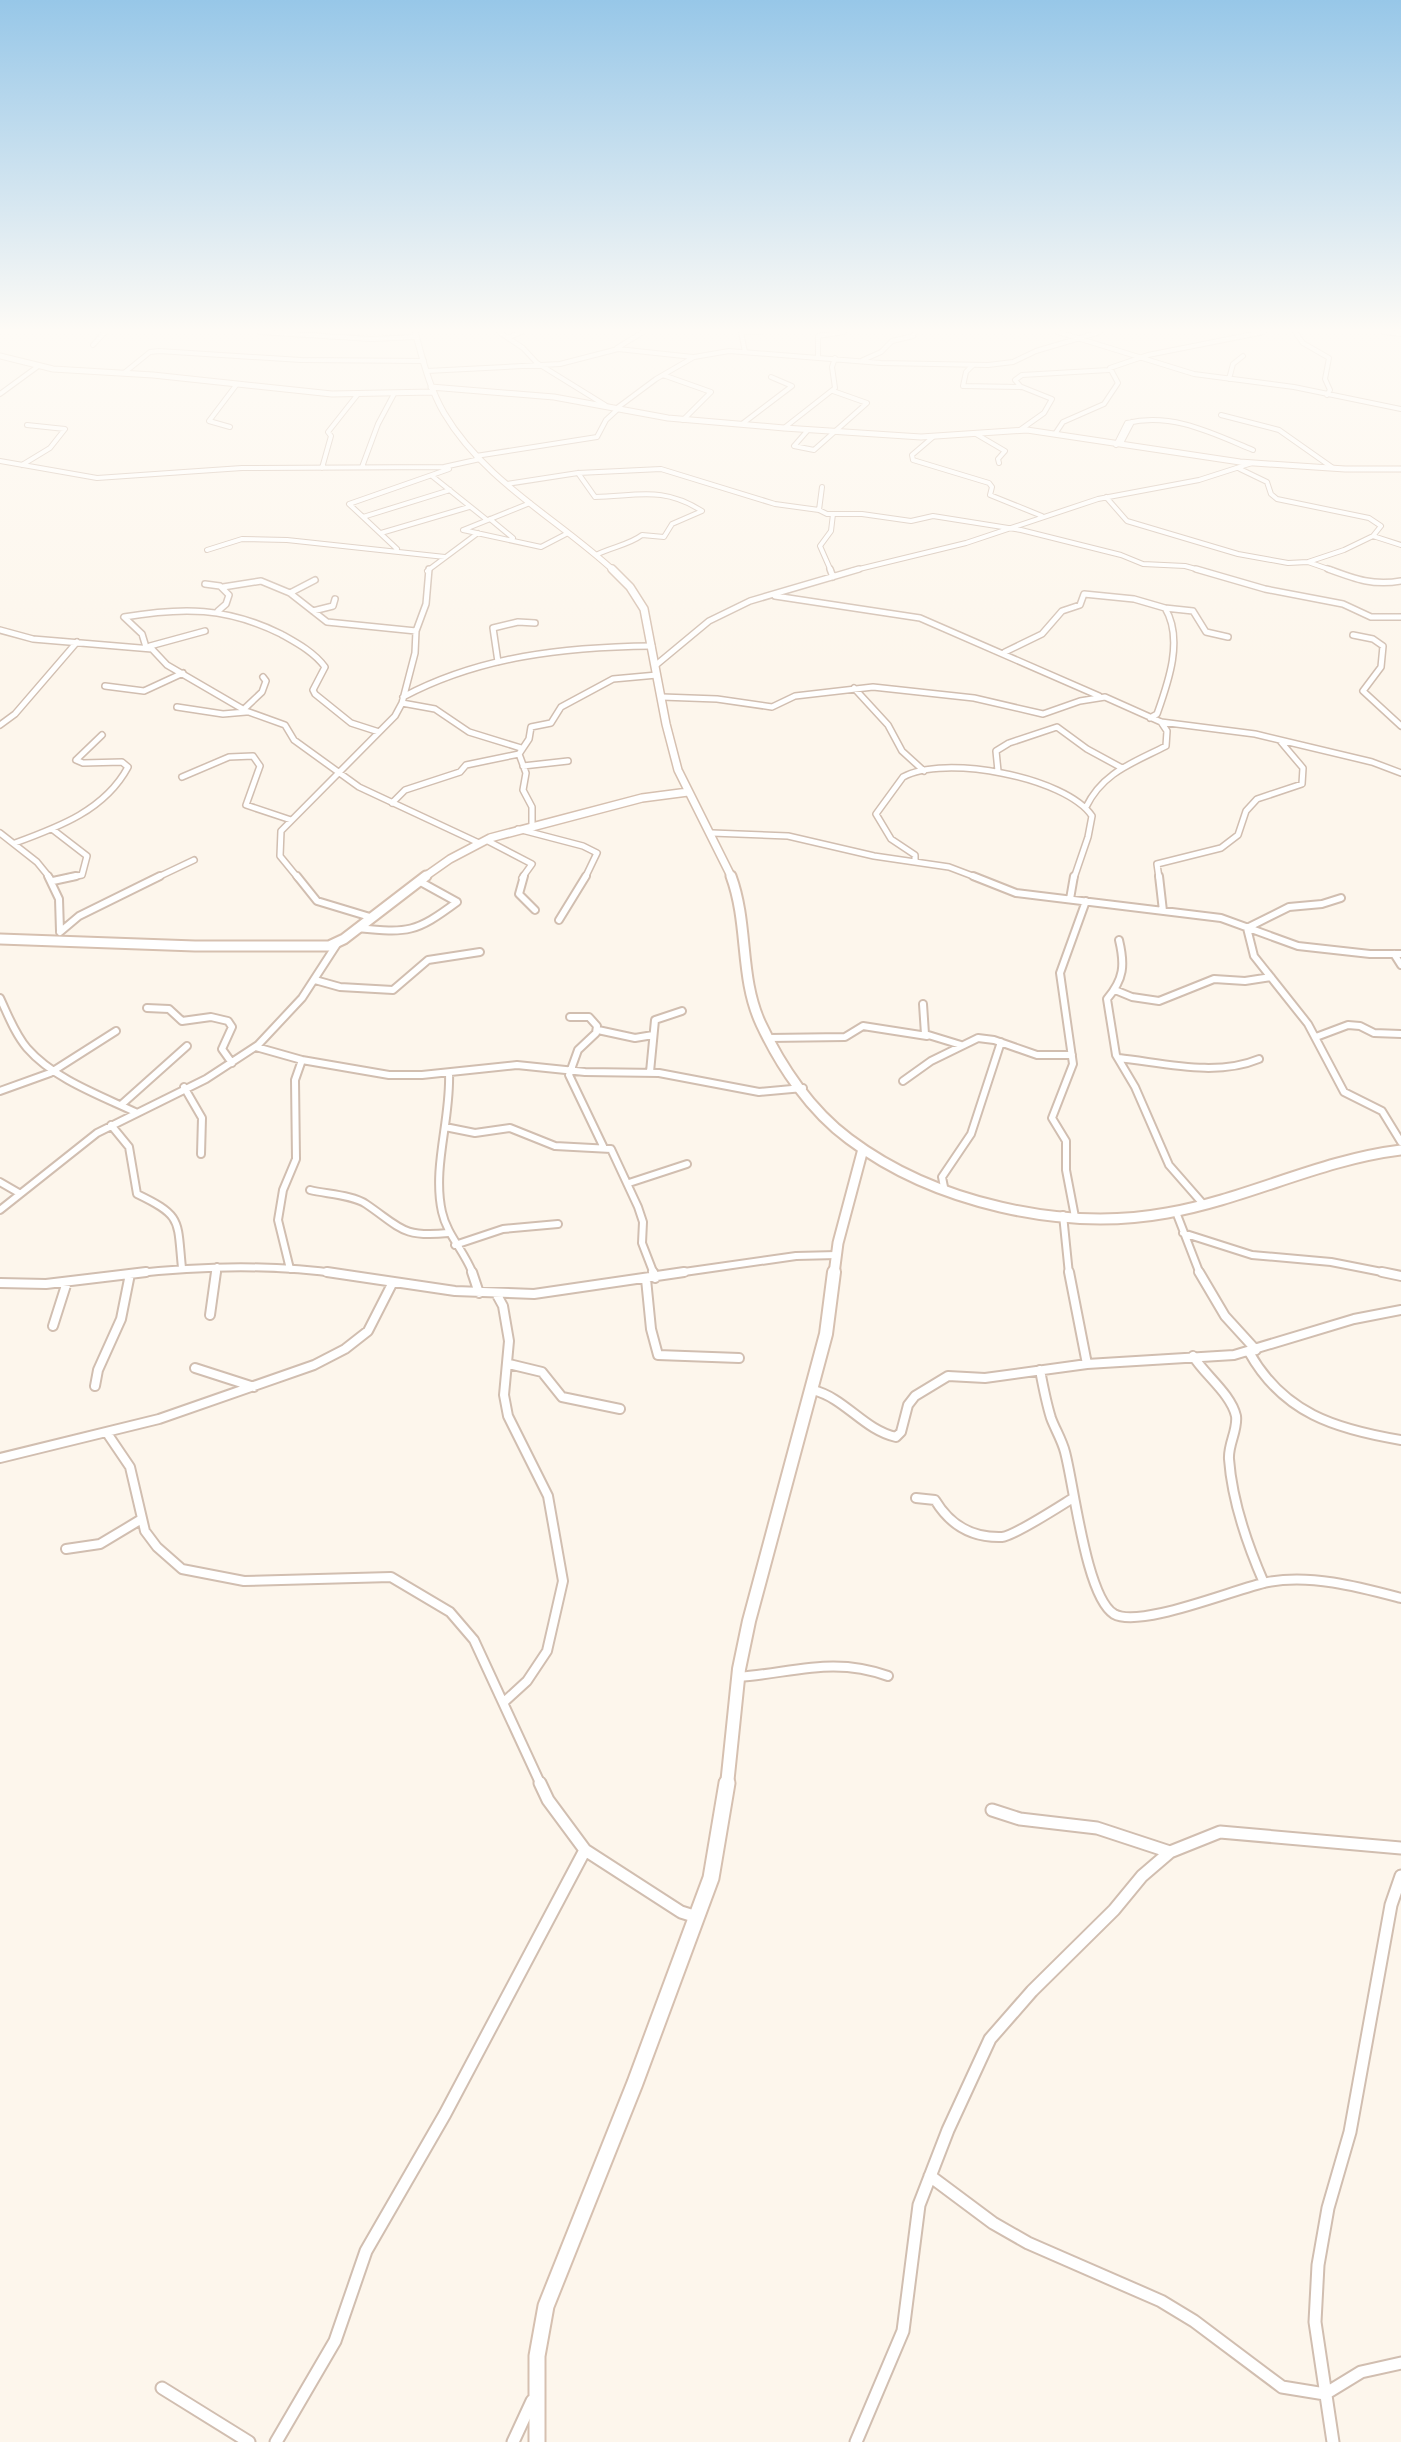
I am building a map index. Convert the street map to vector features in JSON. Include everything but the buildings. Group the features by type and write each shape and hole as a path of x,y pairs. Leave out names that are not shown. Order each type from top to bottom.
{"main road":[{"path":"470,446 507,484 596,555 638,599 646,613 673,753 682,781 712,833 735,887 753,1005 769,1038 821,1114 863,1149 904,1173 1003,1205 1075,1217 1134,1218 1204,1205 1354,1156 1401,1150"},
{"path":"1123,446 1252,463 1401,469"},
{"path":"660,794 682,781"},
{"path":"0,939 58,936 195,946 337,944 419,881 482,841 532,825 660,794 688,792"},
{"path":"537,2442 535,2395 538,2334 546,2306 699,1917 722,1828 738,1677 770,1536 813,1390 826,1334 837,1255 863,1149"}],"street":[{"path":"22,465 52,446"},
{"path":"322,468 328,446"},
{"path":"362,467 370,446"},
{"path":"398,550 351,503 478,457 544,446"},
{"path":"794,446 814,450 818,446"},
{"path":"923,446 912,455 913,460 989,483 992,487 990,495 1042,516"},
{"path":"993,446 1005,451 998,459 999,463"},
{"path":"1242,446 1253,450"},
{"path":"1302,446 1333,468"},
{"path":"0,461 97,478 242,468 454,466"},
{"path":"656,665 709,621 750,601 966,543 1106,497 1178,485 1252,463"},
{"path":"507,484 578,473 661,469 775,504 833,514 911,521 933,516 1007,528 1121,555 1143,564 1185,566 1265,589 1343,604 1371,617 1401,617"},
{"path":"1106,497 1127,521 1238,554 1288,563 1308,562 1344,550 1373,536 1381,526 1376,520 1278,499 1271,494 1267,482 1240,469"},
{"path":"578,473 595,497 663,491 682,498 702,511 698,516 672,524 664,537 642,535 633,542 614,545 596,555"},
{"path":"432,476 515,539"},
{"path":"819,510 822,487"},
{"path":"363,517 450,490"},
{"path":"530,503 463,530 541,547 568,533"},
{"path":"381,533 469,507"},
{"path":"833,514 831,531 820,546 833,577"},
{"path":"370,917 312,897 278,850 281,831 395,716 402,700 415,653 416,631 426,604 427,571 478,533"},
{"path":"1373,536 1401,545"},
{"path":"207,550 245,539 398,550 445,557"},
{"path":"1308,562 1367,583 1380,585 1401,581"},
{"path":"205,584 223,587 252,580 290,593 330,623 416,631"},
{"path":"290,593 315,580"},
{"path":"218,611 229,599 223,587"},
{"path":"1005,652 1042,634 1062,611 1080,605 1084,594 1134,599 1165,608 1193,611 1206,632 1228,637"},
{"path":"774,595 803,603 891,611 919,618 978,639 1055,682 1112,698 1133,712 1161,722 1229,729 1372,762 1401,773"},
{"path":"313,611 333,606 335,599"},
{"path":"1150,718 1157,714 1173,658 1170,617 1165,608"},
{"path":"379,732 351,723 315,694 313,690 325,667 312,651 218,611 124,617 142,634 147,647 158,652 167,665 244,711 285,725 294,740 339,773 392,803 532,864 521,880 519,894 535,910"},
{"path":"498,662 493,628 518,622 535,623"},
{"path":"0,630 23,637 147,647 205,631"},
{"path":"1353,635 1376,640 1383,645 1376,680 1363,691 1401,726"},
{"path":"0,725 15,714 77,642"},
{"path":"402,700 428,683 498,662 606,646 652,646"},
{"path":"105,686 144,691 154,688 167,677 183,673"},
{"path":"392,803 405,790 457,774 466,765 520,751 529,739 532,726 551,723 555,712 568,702 618,677 657,675"},
{"path":"177,707 223,714 244,711 264,690 266,681 263,677"},
{"path":"662,697 717,699 772,707 795,696 854,688 895,688 974,698 1043,714 1071,703 1101,697"},
{"path":"854,688 888,725 902,751 924,771"},
{"path":"402,700 435,709 469,732 520,751"},
{"path":"1086,807 1096,784 1166,746 1167,731 1161,722"},
{"path":"998,771 996,751 1057,727 1087,749 1122,768"},
{"path":"15,843 75,820 123,780 128,767 122,762 83,763 76,760 102,735"},
{"path":"1163,911 1157,864 1193,859 1224,846 1242,830 1245,812 1255,801 1274,790 1302,784 1303,768 1280,741"},
{"path":"520,751 526,780 523,790 532,807 532,825"},
{"path":"182,777 229,757 253,756 260,766 246,805 291,820"},
{"path":"523,766 568,761"},
{"path":"915,862 915,855 891,839 876,814 903,777 924,771 998,771 1054,788 1086,807 1092,816 1071,884 1070,899"},
{"path":"52,829 87,856 82,875 53,881"},
{"path":"518,829 591,848 597,853 595,862 559,920"},
{"path":"0,833 37,861 53,881 62,909 58,936"},
{"path":"712,833 788,836 874,856 949,867 1016,893 1221,918 1298,946 1398,954 1401,965"},
{"path":"58,936 85,913 194,860"},
{"path":"357,928 391,931 423,927 457,902 419,881"},
{"path":"1247,928 1288,908 1324,905 1341,898"},
{"path":"1075,1217 1066,1170 1066,1141 1052,1118 1069,1078 1072,1055 1060,973 1086,901"},
{"path":"1247,928 1251,949 1316,1037 1344,1092 1382,1111 1401,1142"},
{"path":"1119,940 1125,966 1115,990 1107,999 1119,1058 1169,1165 1204,1205"},
{"path":"0,1210 54,1163 111,1125 232,1063 256,1047 284,1020 315,980 337,944"},
{"path":"315,980 340,987 393,990 428,960 480,952"},
{"path":"1115,990 1132,997 1159,1001 1214,979 1245,981 1271,977"},
{"path":"0,998 27,1047 70,1080 135,1112"},
{"path":"923,1004 926,1021 923,1031 927,1036"},
{"path":"147,1008 169,1009 182,1021 211,1017 228,1021 232,1027 222,1049 232,1063"},
{"path":"650,1072 657,1019 682,1011"},
{"path":"570,1017 589,1017 598,1030 635,1038 653,1035"},
{"path":"1316,1037 1348,1025 1360,1026 1374,1033 1401,1034"},
{"path":"769,1038 845,1037 863,1026 961,1045"},
{"path":"598,1030 578,1050 569,1078 581,1095 603,1146"},
{"path":"0,1091 56,1070 116,1031"},
{"path":"903,1081 978,1038 1001,1042 1037,1055 1072,1055"},
{"path":"944,1187 942,1177 971,1134 1001,1042"},
{"path":"121,1105 137,1088 162,1073 187,1046"},
{"path":"256,1047 302,1060 389,1075 449,1073 517,1065 569,1071 650,1072 759,1092 803,1088"},
{"path":"1119,1058 1222,1068 1243,1067 1259,1059"},
{"path":"290,1269 278,1220 283,1190 296,1159 295,1080 302,1060"},
{"path":"449,1073 451,1092 439,1183 441,1209 448,1233 467,1260 479,1293"},
{"path":"184,1087 202,1118 201,1154"},
{"path":"111,1125 129,1145 135,1163 137,1194 169,1209 177,1223 182,1268"},
{"path":"445,1127 475,1133 510,1128 566,1148 603,1146 611,1149 629,1183 643,1222 642,1243 655,1278"},
{"path":"629,1183 687,1164"},
{"path":"0,1182 19,1193"},
{"path":"310,1190 365,1203 373,1215 411,1234 430,1236 448,1233"},
{"path":"1176,1212 1201,1282 1223,1317 1252,1351 1269,1385 1299,1406 1338,1423 1401,1440"},
{"path":"1063,1215 1065,1252 1087,1364"},
{"path":"455,1245 503,1229 558,1224"},
{"path":"1183,1233 1252,1255 1331,1262 1401,1276"},
{"path":"0,1283 67,1282 182,1268 217,1267 290,1269 515,1295 556,1293 796,1256 837,1255"},
{"path":"210,1315 217,1267"},
{"path":"95,1386 97,1371 110,1349 119,1317 127,1304 130,1274"},
{"path":"646,1279 651,1329 658,1355 739,1358"},
{"path":"53,1326 67,1282"},
{"path":"0,1458 109,1436 197,1410 307,1368 363,1336 377,1317 393,1282"},
{"path":"497,1295 505,1317 509,1364 504,1395 508,1416 548,1496 563,1581 547,1651 527,1681 504,1702"},
{"path":"505,1317 515,1295"},
{"path":"813,1390 830,1394 891,1437 901,1432 908,1405 937,1380 948,1376 985,1378 1087,1364 1193,1356 1221,1357 1252,1351 1354,1319 1401,1310"},
{"path":"1193,1356 1233,1410 1237,1421 1228,1449 1230,1470 1254,1561 1264,1583"},
{"path":"509,1364 542,1372 562,1397 620,1409"},
{"path":"195,1368 256,1387"},
{"path":"1040,1370 1049,1414 1065,1452 1073,1498 1097,1585 1112,1614 1131,1617 1175,1609 1264,1583 1317,1582 1401,1598"},
{"path":"109,1436 130,1467 140,1520 157,1547 171,1561 200,1574 244,1581 378,1575 407,1584 450,1612 468,1629 543,1791 585,1850 681,1912 699,1917"},
{"path":"916,1498 935,1500 945,1516 961,1530 1004,1537 1073,1498"},
{"path":"66,1549 100,1544 140,1520"},
{"path":"738,1677 762,1677 801,1668 850,1663 888,1676"},
{"path":"992,1810 1020,1819 1097,1828 1170,1852"},
{"path":"856,2442 903,2331 913,2239 919,2205 930,2176 990,2039 1032,1991 1114,1910 1142,1876 1170,1852 1220,1832 1401,1848"},
{"path":"276,2442 335,2341 366,2251 445,2114 585,1850"},
{"path":"1333,2442 1315,2322 1318,2265 1328,2208 1350,2132 1391,1905 1401,1876"},
{"path":"930,2176 993,2223 1028,2243 1161,2301 1194,2321 1282,2387 1325,2394 1361,2372 1401,2363"},
{"path":"162,2388 249,2442"},
{"path":"513,2442 535,2395"}]}
